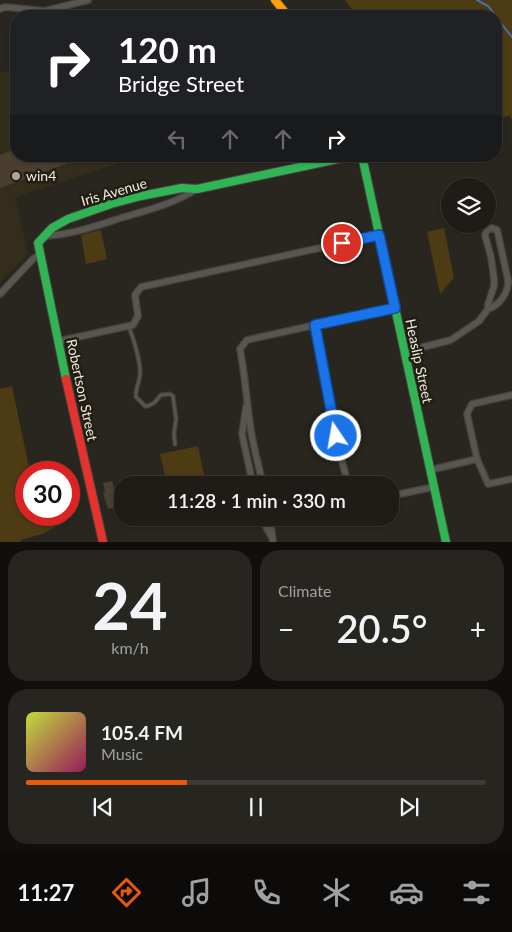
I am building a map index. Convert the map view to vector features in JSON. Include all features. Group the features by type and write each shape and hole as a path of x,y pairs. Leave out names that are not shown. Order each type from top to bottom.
{"street":[{"path":"49,10 88,0"},
{"path":"0,9 5,7 35,10"},
{"name":"Iris Avenue","path":"38,243 52,228 68,219 111,204 141,196 182,188 197,189 324,162"},
{"name":"Heaslip Street","path":"363,162 446,542"},
{"name":"Iris Avenue","path":"44,236 54,236 93,227 185,196 197,189"},
{"path":"404,352 451,340 479,321 488,309 494,286 494,278 485,235 487,230 492,228 497,230 508,286 494,307 488,309"},
{"path":"59,341 133,325 138,316 135,295 141,287 379,235"},
{"name":"Robertson Street","path":"38,243 103,542"},
{"path":"0,294 33,259 40,255"},
{"path":"261,476 252,434 240,349 247,340 395,308"},
{"path":"315,325 346,476"},
{"path":"512,395 472,404 467,414 477,459 488,484 512,479"},
{"path":"247,400 242,434 250,476"},
{"path":"430,470 477,459"},
{"path":"399,494 434,487"},
{"path":"265,526 273,540"},
{"path":"271,526 273,540"}],"lane":[{"path":"128,326 132,334 140,370 135,392 136,397 145,406 148,406 154,403 161,395 172,394 176,419 175,444"}],"shaded area":[{"path":"345,0 512,0 512,118 510,116 502,117 502,10 352,10"},
{"path":"10,70 10,162 122,162 15,197 28,254 0,282 0,73"},
{"path":"441,229 441,233 445,233 454,278 440,294 427,232"},
{"path":"101,230 107,259 86,264 81,235"},
{"path":"12,386 28,461 15,461 15,526 57,526 42,534 21,540 21,542 0,542 0,389"},
{"path":"198,446 204,476 165,476 160,454"}],"building":[{"name":"win4","path":"10,151 10,162 65,162 66,164 0,188 0,155"},
{"path":"112,481 114,508 108,509 103,493 105,492 103,483"}],"waterway":[{"path":"477,0 491,10"},
{"path":"502,24 512,37"}],"traffic: fast":[{"path":"66,379 38,243 52,228 68,219 141,196 182,188 197,189 324,162"},
{"path":"363,162 446,542"}],"traffic: slow":[{"path":"275,0 283,10"}],"traffic: jam":[{"path":"66,379 103,542"}],"place":[{"name":"win4","path":"16,176"}],"route":[{"path":"336,436 315,325 395,308 379,235 342,243"}]}
